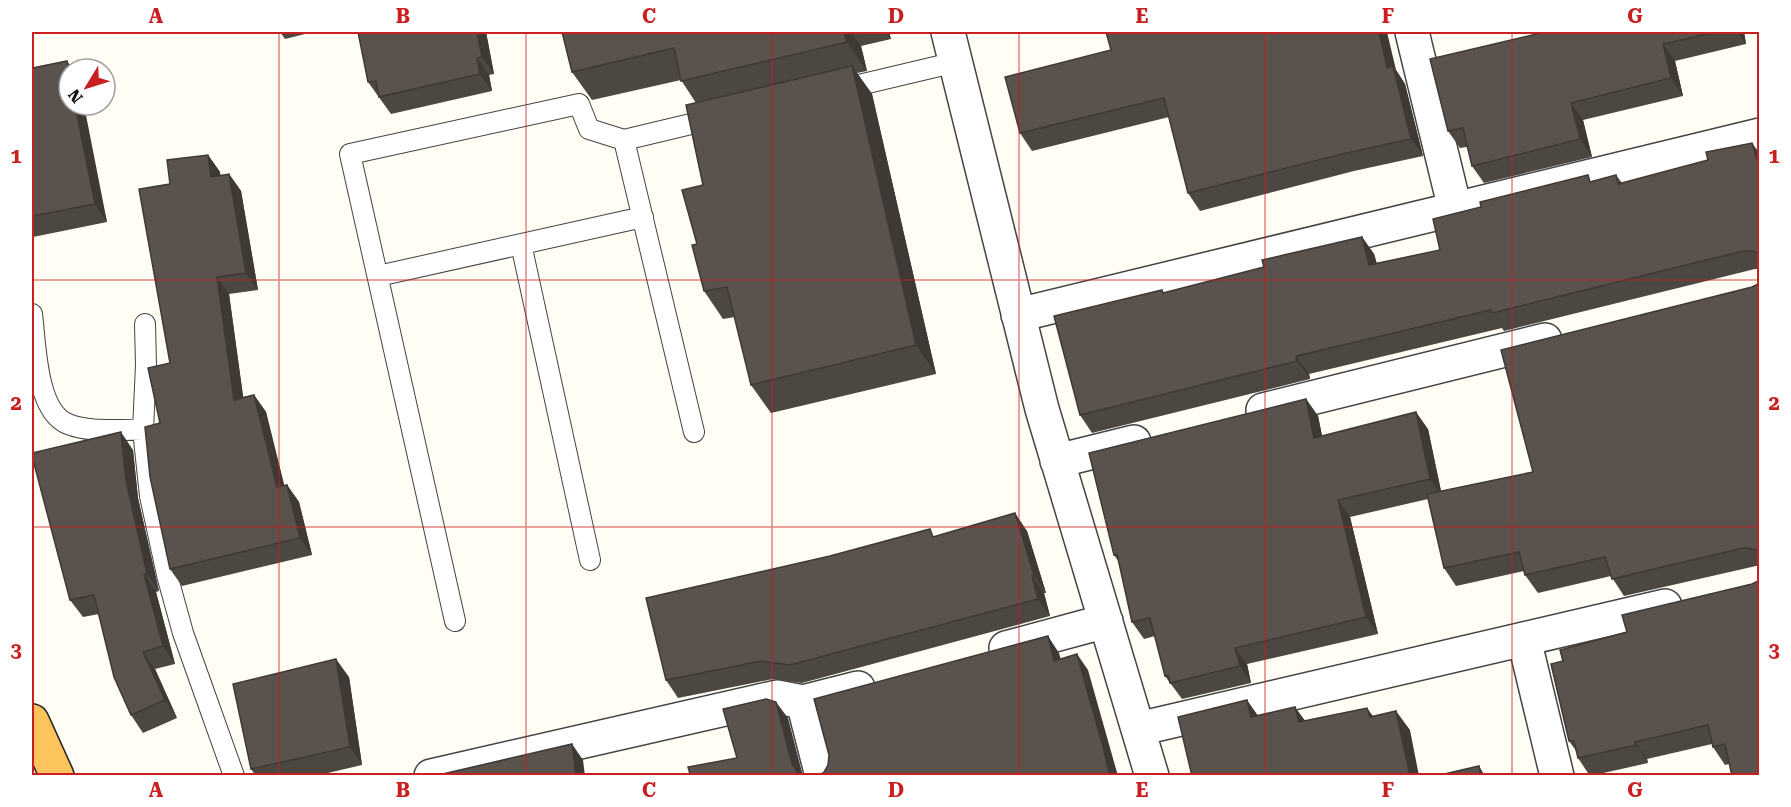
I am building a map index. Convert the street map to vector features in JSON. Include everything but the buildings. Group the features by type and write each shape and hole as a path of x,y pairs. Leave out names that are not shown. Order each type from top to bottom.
{"highway":[{"path":"32,721 57,776"}],"street":[{"path":"1412,32 1455,209"},
{"path":"952,47 1018,315 1057,461 1152,776"},
{"path":"1018,315 1760,135"},
{"path":"1230,418 1575,333"},
{"path":"1057,461 1161,436"},
{"path":"1138,729 1692,599"},
{"path":"982,654 1106,621"},
{"path":"1524,639 1557,776"},
{"path":"431,776 777,697 803,702 882,681"},
{"path":"803,702 822,776"}],"lane":[{"path":"818,94 952,47"},
{"path":"455,621 350,154 579,104 589,129 624,140 738,113"},
{"path":"624,140 694,432"},
{"path":"378,276 643,217"},
{"path":"521,244 590,561"},
{"path":"32,314 43,395 58,419 84,428 142,430"},
{"path":"145,324 146,365 142,430 150,496 167,575 183,633 234,776"}]}
